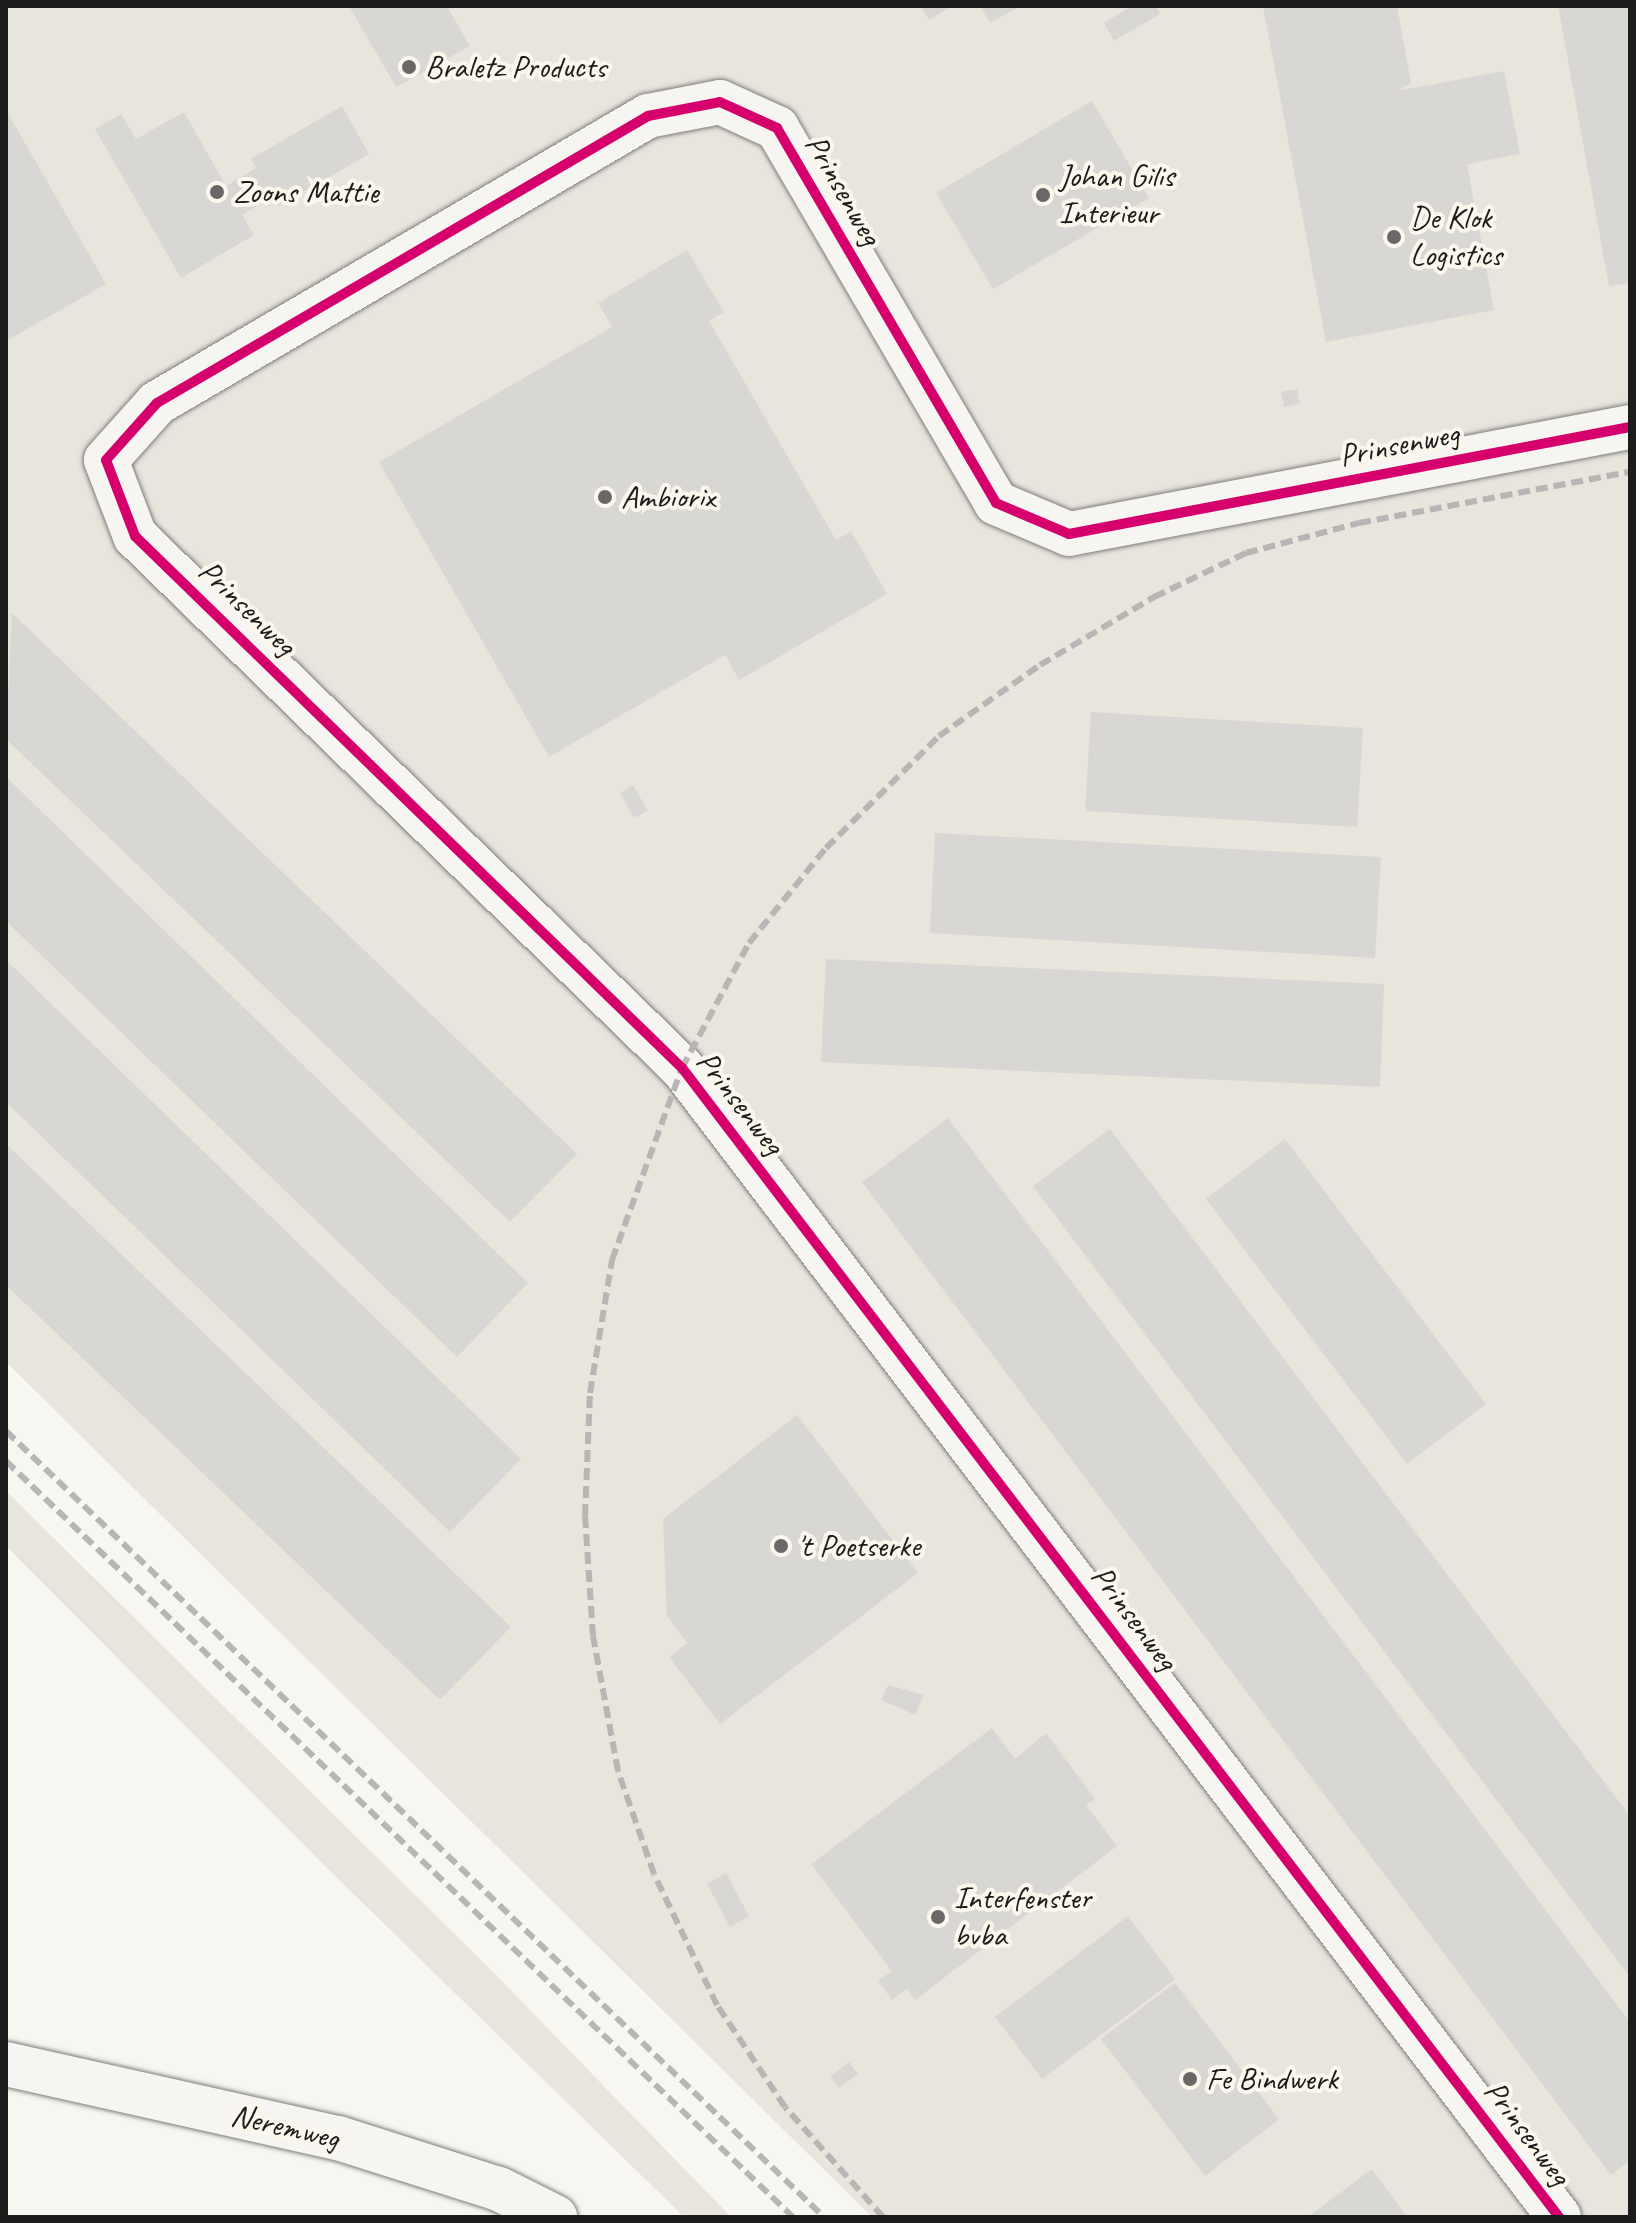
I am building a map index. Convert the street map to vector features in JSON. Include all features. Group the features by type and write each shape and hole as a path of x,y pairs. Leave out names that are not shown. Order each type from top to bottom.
{"street":[{"name":"Prinsenweg","path":"1559,2217 682,1068 135,536 106,460 157,403 648,116 720,102 777,128 996,503 1069,534 1630,427"},
{"name":"Neremweg","path":"6,2064 338,2138 499,2189 555,2217"}],"shaded area":[{"path":"6,6 1630,6 1630,2217 872,2217 6,1362"},
{"path":"6,1491 494,1973 731,2217 684,2217 328,1869 6,1546"}],"building":[{"name":"Braletz Products","path":"349,6 447,6 470,46 396,87"},
{"path":"920,6 952,6 929,20"},
{"path":"980,6 1020,6 990,23"},
{"path":"1132,6 1156,6 1160,14 1114,41 1104,23"},
{"name":"De Klok Logistics","path":"1263,6 1397,6 1411,83 1397,91 1504,71 1520,154 1467,164 1494,310 1326,342"},
{"path":"1558,6 1630,6 1630,283 1609,286"},
{"name":"Johan Gilis Interieur","path":"1092,101 1149,198 993,289 936,193"},
{"name":"Zoons Mattie","path":"342,106 369,154 278,206 273,197 242,215 254,235 181,278 95,129 121,114 136,139 184,112 226,186 256,168 251,159"},
{"path":"6,110 106,284 6,341"},
{"name":"Ambiorix","path":"687,250 724,312 709,321 836,540 851,531 887,594 739,680 725,655 549,757 379,462 612,327 598,303"},
{"path":"1297,389 1300,404 1284,407 1281,392"},
{"path":"12,613 577,1154 510,1222 6,739"},
{"path":"1091,712 1363,728 1357,827 1085,811"},
{"path":"6,777 528,1283 457,1357 6,921"},
{"path":"633,785 648,811 634,818 620,793"},
{"path":"935,833 1381,857 1375,958 930,933"},
{"path":"826,959 1384,984 1380,1087 821,1062"},
{"path":"6,960 521,1459 450,1532 6,1102"},
{"path":"948,1118 1630,2022 1630,2160 1611,2175 862,1182"},
{"path":"1110,1129 1630,1816 1630,1977 1033,1186"},
{"path":"1285,1139 1486,1404 1407,1464 1206,1199"},
{"path":"6,1144 511,1627 440,1700 6,1285"},
{"name":"'t Poetserke","path":"797,1415 918,1573 720,1724 669,1657 687,1643 667,1616 663,1519"},
{"path":"888,1685 924,1695 915,1715 881,1700"},
{"name":"Interfenster bvba","path":"992,1728 1015,1759 1046,1733 1095,1799 1086,1805 1117,1846 915,2000 907,1989 892,2000 878,1981 892,1971 811,1864"},
{"path":"726,1873 749,1916 730,1927 707,1884"},
{"path":"1128,1916 1175,1979 1042,2079 995,2017"},
{"name":"Fe Bindwerk","path":"1175,1983 1279,2119 1205,2176 1101,2039"},
{"path":"849,2062 858,2074 839,2088 830,2077"},
{"path":"1372,2169 1407,2217 1308,2217"}],"railway":[{"path":"883,2217 785,2107 717,2005 654,1874 618,1771 593,1636 585,1516 590,1393 612,1260 682,1068 749,943 826,848 939,736 1040,665 1154,597 1246,553 1359,523 1630,472"},
{"path":"6,1431 824,2217"},
{"path":"6,1461 793,2217"}],"cycle path":[{"path":"1559,2217 682,1068 135,536 106,460 157,403 648,116 720,102 777,128 996,503 1069,534 1630,427"}],"place":[{"name":"Braletz Products","path":"409,67"},
{"name":"Zoons Mattie","path":"217,192"},
{"name":"Johan Gilis Interieur","path":"1043,195"},
{"name":"De Klok Logistics","path":"1394,237"},
{"name":"Ambiorix","path":"605,497"},
{"name":"'t Poetserke","path":"781,1546"},
{"name":"Interfenster bvba","path":"938,1917"},
{"name":"Fe Bindwerk","path":"1190,2079"}]}
